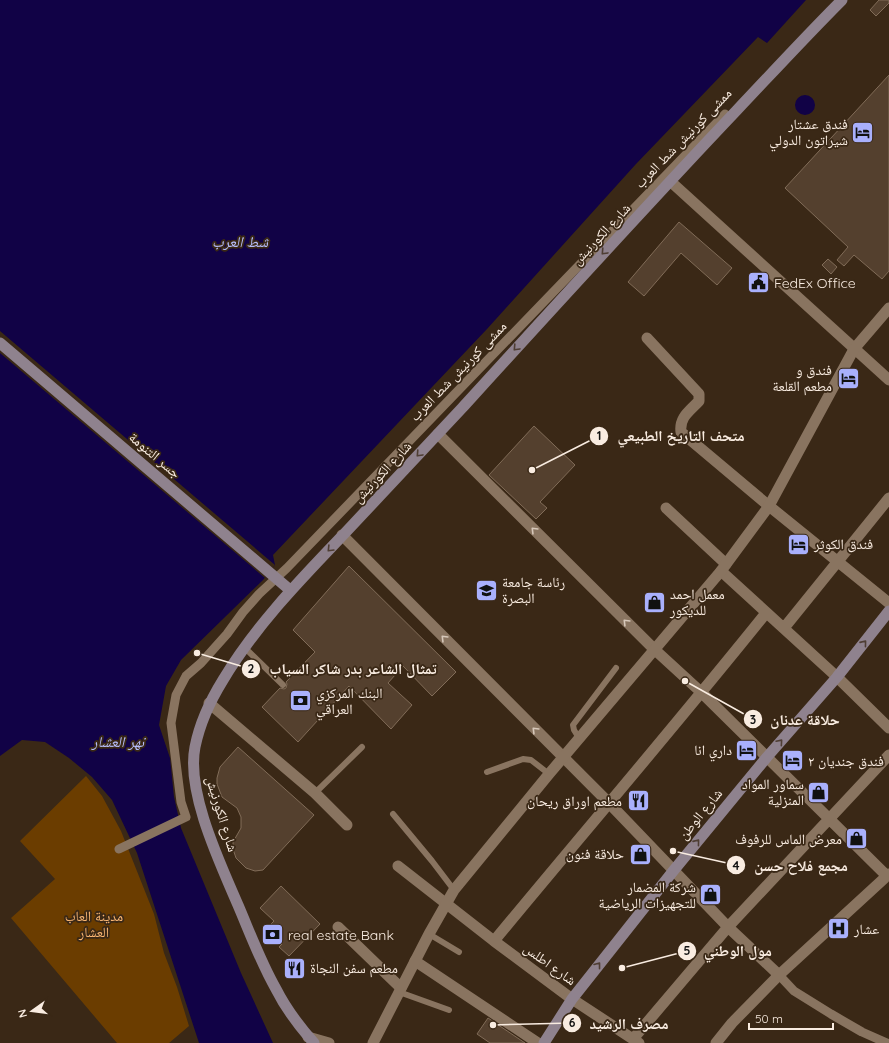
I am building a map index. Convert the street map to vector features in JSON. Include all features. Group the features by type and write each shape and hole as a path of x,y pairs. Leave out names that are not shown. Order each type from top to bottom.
{"main road":[{"name":"شارع الكورنيش","path":"311,1040 290,1014 274,988 241,913 205,823 193,768 194,750 209,703 244,647 290,590 438,434 670,181 842,0"},
{"name":"جسر التنومة","path":"0,343 290,590"},
{"name":"شارع الوطن","path":"544,1043 572,999 674,870 767,756 837,677 889,611"}],"street":[{"name":"ممشى كورنيش شط العرب","path":"119,849 186,817 181,802 170,723 176,695 186,676 201,663 227,634 243,612 259,594 292,562 836,0"},
{"path":"670,181 889,380"},
{"path":"372,1043 429,934 454,890 579,738 723,568 769,506 854,349 889,308"},
{"path":"648,338 699,394 699,400 681,420 681,432 769,506 889,603"},
{"path":"438,434 654,649 767,756 888,876 779,975 732,1023 716,1043"},
{"path":"784,628 889,498"},
{"path":"666,508 766,613 837,677 889,728"},
{"path":"342,535 608,802 728,927 794,991 830,1014 862,1032 886,1043"},
{"path":"494,941 608,802 702,693 766,613"},
{"path":"209,703 315,793 347,825"},
{"path":"636,1041 728,927 889,755"},
{"name":"شارع اطلس","path":"398,866 494,941 572,999 636,1041"},
{"path":"338,927 400,990"},
{"path":"415,961 538,1043"},
{"path":"311,1040 329,1043"}],"lane":[{"path":"244,647 283,685"},
{"path":"579,738 573,725 616,668"},
{"path":"315,793 362,747"},
{"path":"487,772 522,759 531,760 549,774"},
{"path":"392,814 432,861 454,890"},
{"path":"429,934 459,952"},
{"path":"400,990 450,1010"}],"green space":[{"name":"مدينة العاب العشار","path":"86,776 102,796 121,831 154,914 164,953 177,987 189,1026 169,1043 117,1043 11,918 55,879 20,841"}],"water":[{"name":"شط العرب","path":"0,0 806,0 767,43 758,37 636,164 487,329 273,555 275,565 263,580 181,660 166,686 159,725 170,758 174,797 181,828 241,973 273,1043 199,1043 137,853 112,800 92,777 69,758 45,742 22,740 0,756"},
{"path":"801,95 809,95 815,101 815,109 809,115 801,115 795,109 795,101"}],"pier":[{"path":"0,331 275,565 265,578 0,353"}],"building":[{"path":"879,0 889,0 889,3 876,16 870,10"},
{"name":"فندق عشتار شيراتون الدولي","path":"889,75 889,271 882,279 854,255 844,266 837,260 848,247 785,188"},
{"path":"679,222 732,268 717,285 681,253 644,296 628,282"},
{"path":"828,259 837,267 831,274 822,265"},
{"path":"534,426 575,465 540,502 547,508 536,519 489,475"},
{"path":"349,566 456,672 432,696 403,666 388,683 412,705 391,729 349,686 298,742 262,707 280,688 286,688 286,682 315,652 293,630"},
{"path":"238,747 314,815 263,870 255,871 246,868 236,858 233,849 233,842 241,828 241,817 237,808 222,797 217,784 220,767"},
{"path":"281,886 320,924 289,956 279,947 282,944 276,939 279,937 274,931 276,929 271,924 274,921 260,908"},
{"path":"488,1018 525,1043 490,1043 477,1034"}],"place":[{"name":"فندق عشتار شيراتون الدولي","path":"863,132"},
{"name":"FedEx Office","path":"758,283"},
{"name":"فندق و مطعم القلعة","path":"848,378"},
{"name":"متحف التاريخ الطبيعي","path":"532,470"},
{"name":"فندق الكوثر","path":"798,544"},
{"name":"رئاسة جامعة البصرة","path":"486,590"},
{"name":"معمل احمد للديكور","path":"655,602"},
{"name":"تمثال الشاعر بدر شاكر السياب","path":"197,653"},
{"name":"حلاقة عدنان","path":"685,681"},
{"name":"البنك المركزي العراقي","path":"301,701"},
{"name":"داري انا","path":"747,750"},
{"name":"فندق جنديان ٢","path":"792,761"},
{"name":"سماور المواد المنزلية","path":"819,792"},
{"name":"مطعم اوراق ريحان","path":"638,801"},
{"name":"معرض الماس للرفوف","path":"857,839"},
{"name":"مجمع فلاح حسن","path":"673,851"},
{"name":"حلاقة فنون","path":"640,854"},
{"name":"شركة المضمار للتجهيزات الرياضية","path":"711,895"},
{"name":"عشار","path":"839,929"},
{"name":"real estate Bank","path":"273,935"},
{"name":"مطعم سفن النجاة","path":"295,968"},
{"name":"مول الوطني","path":"622,968"},
{"name":"مصرف الرشيد","path":"493,1025"}],"water label":[{"name":"نهر العشار","path":"118,741"}]}
